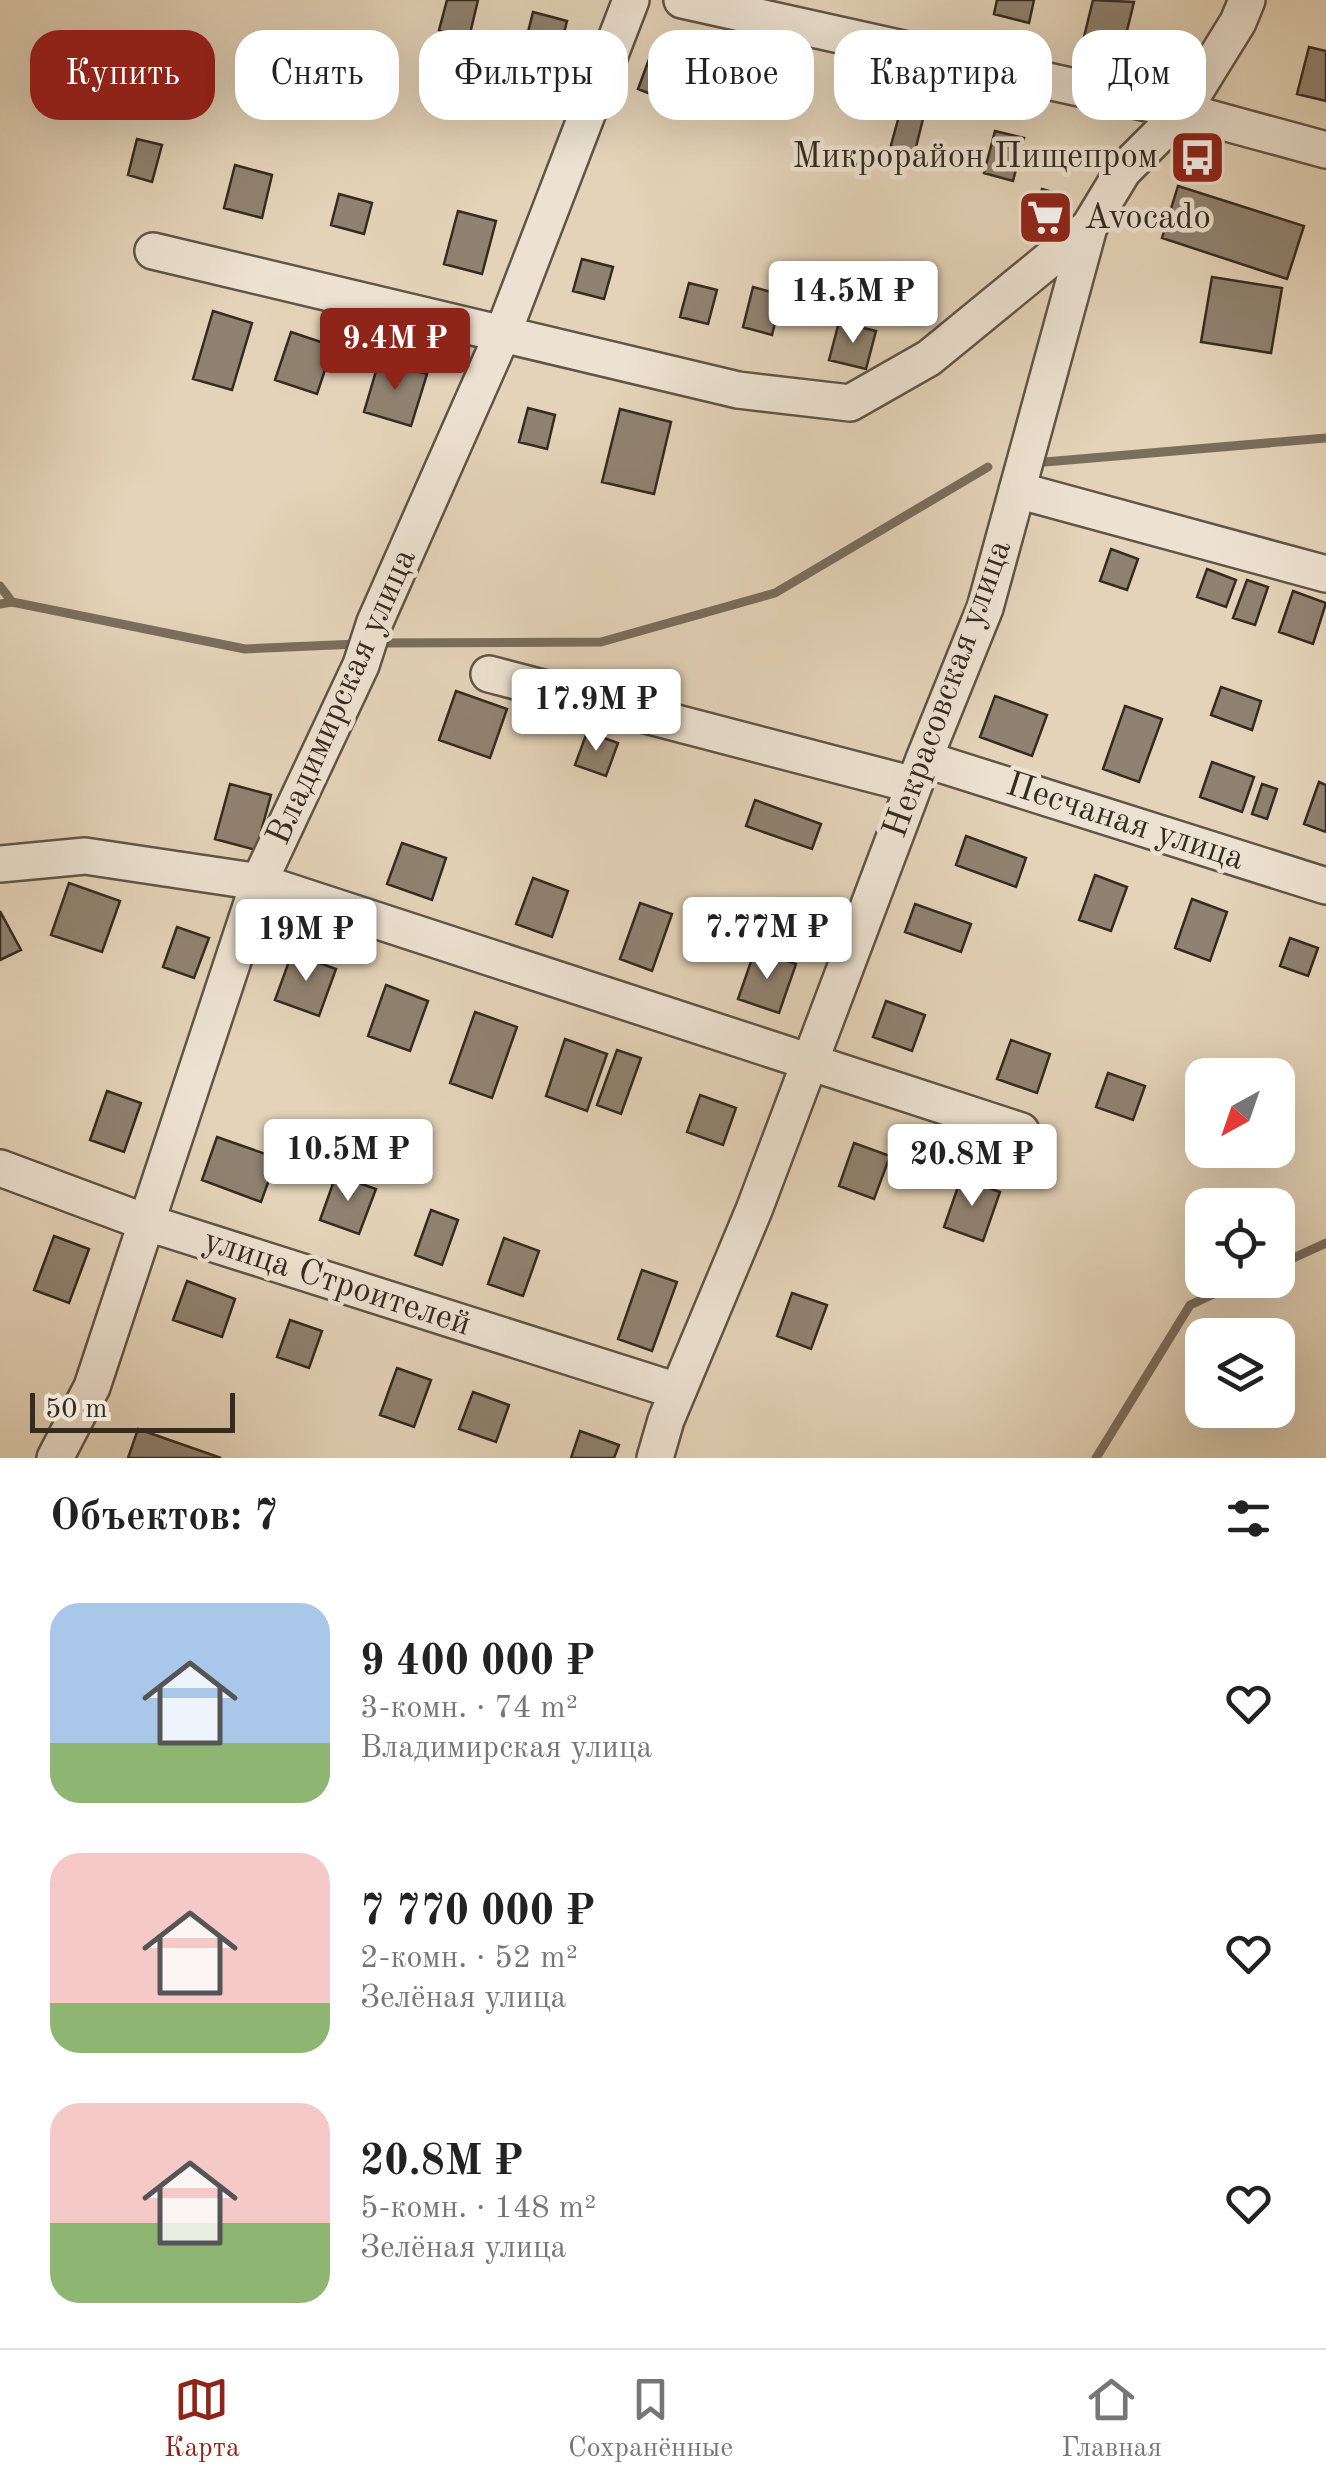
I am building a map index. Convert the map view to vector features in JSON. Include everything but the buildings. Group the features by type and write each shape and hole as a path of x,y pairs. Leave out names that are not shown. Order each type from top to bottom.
{"street":[{"name":"Владимирская улица","path":"54,1458 92,1386 259,882 361,666 374,622 503,332 630,0"},
{"path":"682,0 1072,86"},
{"name":"Некрасовская улица","path":"1206,74 1247,0"},
{"path":"1206,117 1326,150"},
{"name":"Некрасовская улица","path":"655,1458 677,1391 754,1210 985,608 1089,227 1123,171 1174,120"},
{"path":"152,251 738,390 850,403 929,358 1089,227"},
{"path":"1017,490 1326,574"},
{"name":"Песчаная улица","path":"488,674 919,772 1326,886"},
{"path":"0,864 86,856 259,882 1021,1131"},
{"name":"улица Строителей","path":"0,1168 145,1222 677,1391"}],"waterway":[{"path":"1045,462 1326,438"},
{"path":"378,643 601,642 775,593 988,467"},
{"path":"0,586 12,602"},
{"path":"0,604 12,602 245,649 357,644"},
{"path":"1295,1257 1326,1243"},
{"path":"1096,1458 1190,1305 1205,1298"}],"place":[{"name":"Микрорайон Пищепром","path":"1197,157"},
{"name":"Avocado","path":"1045,218"}]}
